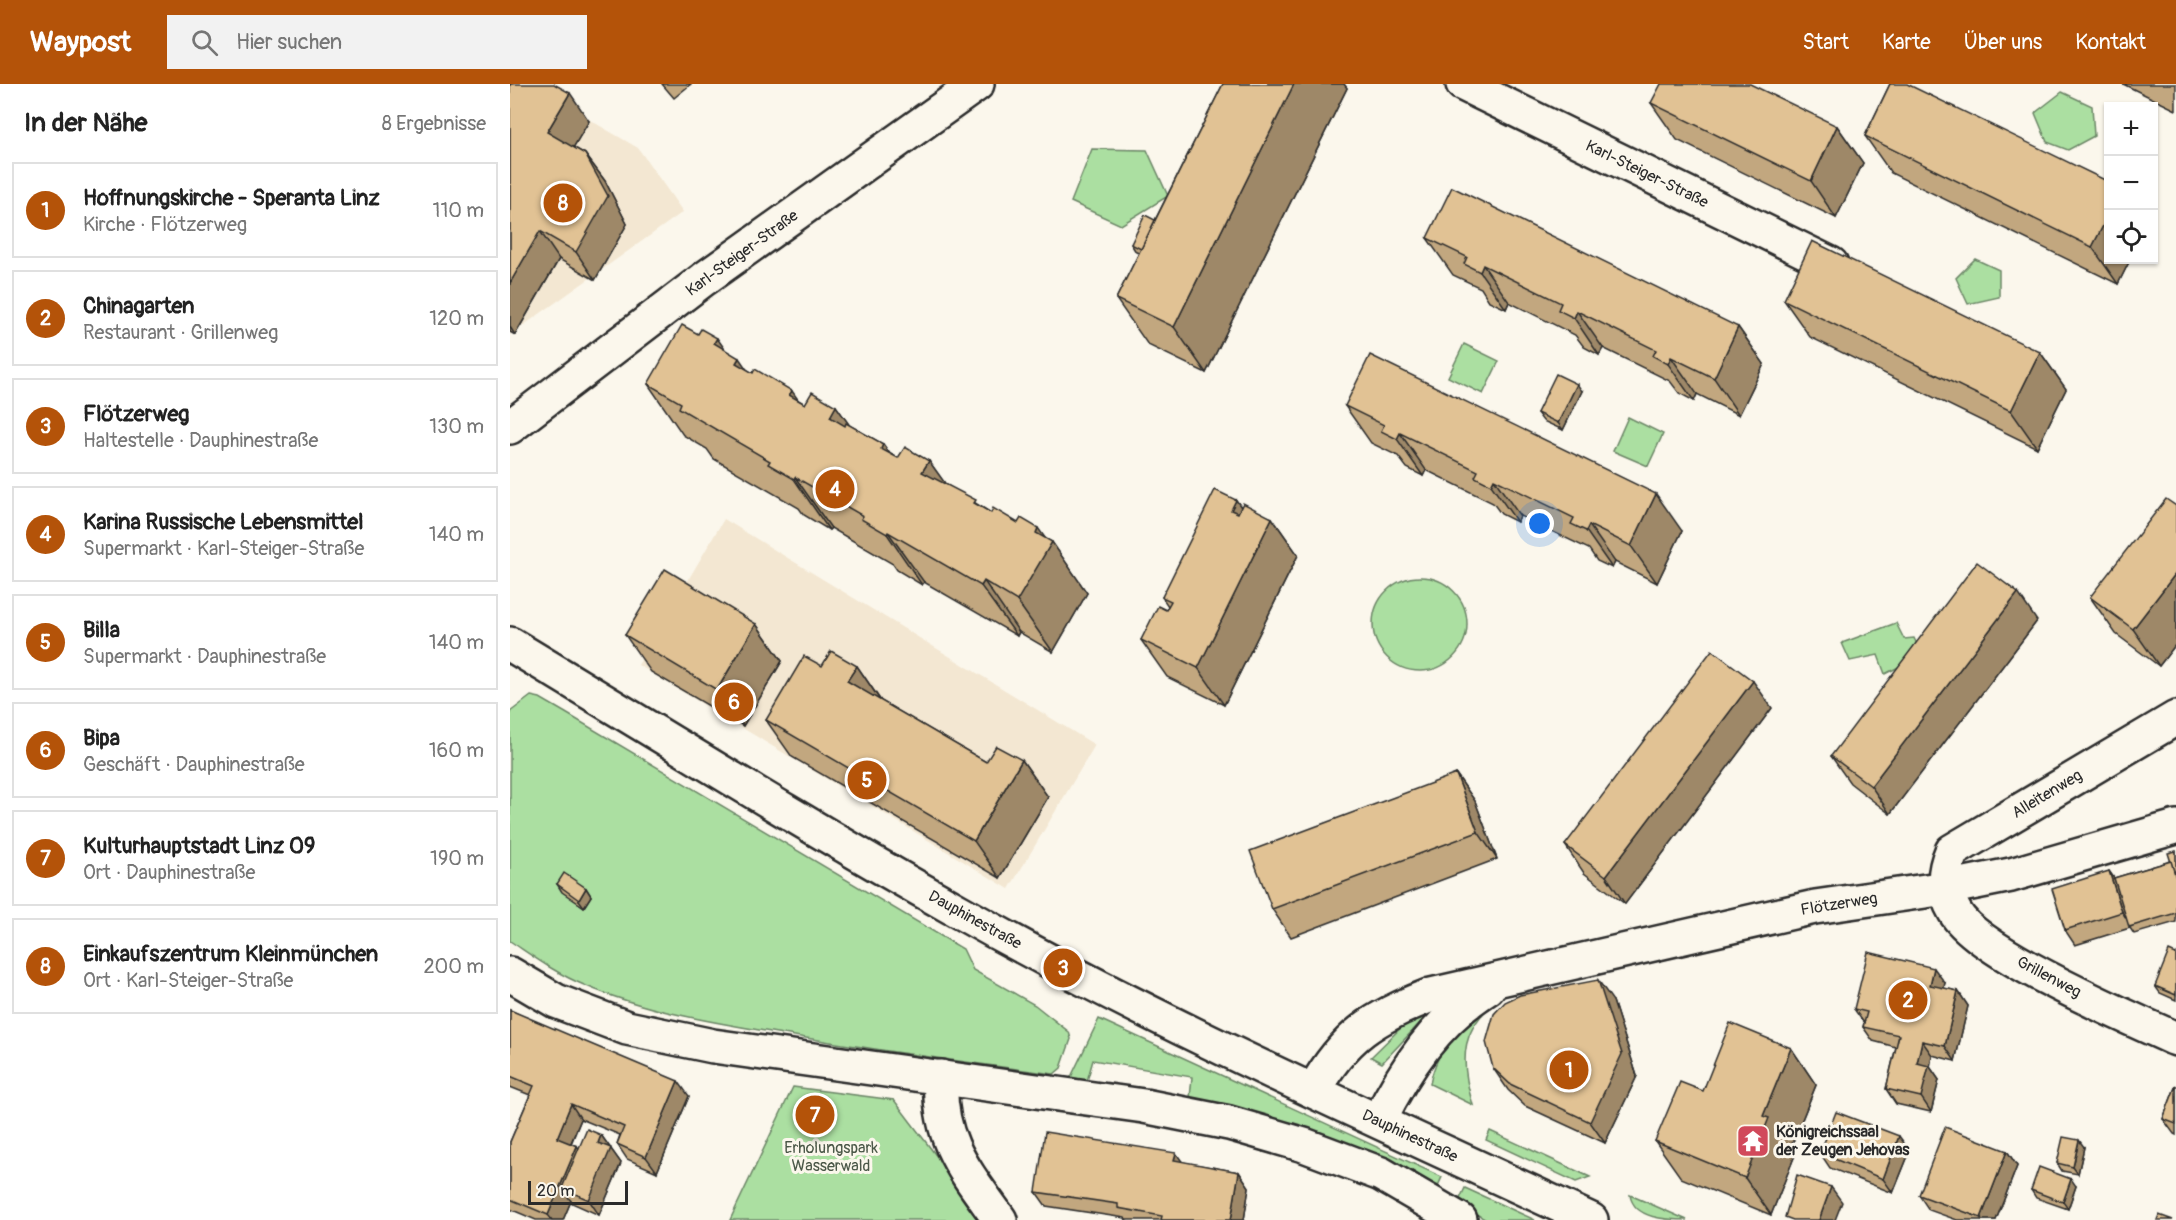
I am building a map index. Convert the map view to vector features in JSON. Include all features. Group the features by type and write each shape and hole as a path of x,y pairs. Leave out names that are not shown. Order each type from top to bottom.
{"street":[{"name":"Karl-Steiger-Straße","path":"510,427 704,279 977,84"},
{"name":"Karl-Steiger-Straße","path":"1463,84 1831,264"},
{"name":"Dauphinestraße","path":"510,644 960,912 1063,968 1379,1122 1591,1220"},
{"name":"Alleitenweg","path":"1946,888 1944,871 1952,851 2176,718"},
{"name":"Flötzerweg","path":"1314,1090 1343,1047 1359,1032 1389,1012 1431,995 1815,907 1946,888 2011,875 2176,826"},
{"name":"Grillenweg","path":"1946,888 1955,913 1986,942 2032,969 2176,1039"},
{"path":"510,974 556,1001 627,1028 713,1046 1144,1106 1229,1123 1304,1145 1381,1174 1460,1220"},
{"name":"Flötzerweg","path":"1379,1122 1410,1065 1432,1034 1462,1004 1501,980"},
{"path":"941,1077 940,1100 945,1132 958,1158 1000,1220"}],"shaded area":[{"path":"510,84 528,84 638,148 683,212 510,335"},
{"path":"724,519 1095,745 1009,889 638,665"}],"green space":[{"path":"2062,92 2092,106 2094,136 2068,150 2047,142 2035,113"},
{"path":"1092,149 1147,150 1168,196 1121,225 1071,202"},
{"path":"1975,259 1999,270 1999,297 1968,304 1956,278"},
{"path":"1464,344 1499,361 1483,394 1448,377"},
{"path":"1628,417 1663,434 1648,466 1613,451"},
{"path":"1420,577 1438,581 1453,591 1463,606 1467,624 1463,642 1453,657 1438,667 1420,671 1402,667 1387,657 1377,642 1373,624 1377,606 1387,591 1402,581"},
{"path":"1896,623 1904,639 1914,638 1922,655 1885,674 1878,655 1850,661 1842,643"},
{"path":"531,696 540,698 564,712 963,949 973,970 1035,1005 1069,1032 1071,1039 1061,1068 1054,1074 930,1057 665,1012 574,981 510,941 510,712"},
{"path":"1503,997 1478,1019 1467,1044 1466,1073 1473,1105 1430,1084 1439,1056 1456,1032 1477,1012"},
{"path":"1435,1007 1382,1063 1371,1057 1412,1017"},
{"path":"1099,1019 1442,1177 1437,1188 1373,1156 1280,1120 1190,1098 1192,1077 1093,1060 1087,1081 1071,1077"},
{"name":"Erholungspark Wasserwald","path":"793,1087 894,1100 985,1220 730,1220"},
{"path":"1490,1131 1590,1177 1576,1182 1486,1140"},
{"path":"1465,1188 1535,1220 1486,1220 1458,1203"},
{"path":"1630,1195 1687,1220 1652,1217 1638,1209"}],"building":[{"path":"510,84 554,84 570,93 547,132 585,154 608,196 576,252 540,231 510,283"},
{"path":"1223,84 1294,84 1174,327 1116,299"},
{"path":"1661,84 1750,84 1837,126 1811,181 1651,103"},
{"path":"1890,84 1907,84 2104,180 2104,224 2092,247 1865,136"},
{"path":"1452,187 1738,327 1714,378 1671,357 1668,364 1653,356 1656,350 1577,311 1574,318 1558,310 1561,303 1483,265 1480,272 1464,264 1467,257 1427,238"},
{"path":"1145,215 1155,220 1141,249 1131,244"},
{"path":"1812,241 2040,352 2011,411 1784,300"},
{"path":"682,325 698,334 701,329 717,338 714,343 739,358 736,363 753,373 755,369 792,391 789,395 805,404 812,392 836,406 830,417 845,426 846,423 883,444 881,449 898,458 905,447 929,461 922,472 976,500 974,503 991,513 993,508 1018,523 1021,518 1038,528 1036,533 1052,542 1017,601 984,581 981,586 888,532 887,534 861,519 863,516 768,464 770,461 679,408 681,403 648,384"},
{"path":"1370,355 1656,494 1631,546 1589,525 1586,531 1571,524 1574,518 1494,479 1491,485 1475,477 1478,471 1400,433 1397,439 1381,431 1384,425 1345,406"},
{"path":"1556,374 1577,384 1558,423 1537,413"},
{"path":"1215,490 1236,500 1231,510 1238,513 1243,503 1272,518 1198,668 1141,640 1158,606 1166,610 1171,601 1162,597"},
{"path":"2166,499 2176,506 2176,573 2133,629 2090,597"},
{"path":"1977,562 2018,593 1871,786 1831,756"},
{"path":"665,569 756,624 717,690 625,635"},
{"path":"1712,650 1753,681 1606,876 1565,845"},
{"path":"831,651 857,666 847,681 986,762 996,746 1022,760 974,841 766,720 804,656 822,666"},
{"path":"1456,774 1478,832 1272,909 1250,851"},
{"path":"2176,851 2176,878 2168,853"},
{"path":"2171,861 2176,878 2176,913 2129,927 2114,878"},
{"path":"2109,871 2122,912 2065,930 2052,889"},
{"path":"564,873 586,888 579,900 557,884"},
{"path":"2169,951 2176,954 2176,995 2155,986"},
{"path":"1868,952 1934,968 1930,985 1958,991 1945,1046 1922,1041 1917,1063 1929,1066 1921,1097 1886,1089 1899,1035 1863,1027 1867,1012 1854,1009"},
{"path":"1598,980 1622,1054 1590,1122 1510,1084 1493,1068 1486,1042 1494,1014 1505,1002 1520,995"},
{"path":"510,1010 678,1081 646,1157 617,1144 624,1127 571,1104 557,1138 577,1146 548,1215 510,1199 510,1142 534,1086 510,1076"},
{"path":"1730,1023 1791,1048 1763,1116 1769,1118 1745,1178 1655,1141 1680,1082 1703,1091"},
{"path":"2176,1085 2176,1124 2163,1119"},
{"path":"1836,1112 1899,1136 1883,1179 1820,1153"},
{"path":"1945,1127 2007,1151 1981,1218 1919,1195"},
{"path":"587,1129 601,1135 598,1143 611,1148 589,1200 562,1188"},
{"path":"1045,1132 1176,1153 1174,1160 1239,1172 1231,1220 1161,1220 1162,1216 1118,1208 1118,1204 1036,1192"},
{"path":"2063,1137 2079,1140 2073,1167 2057,1163"},
{"path":"2039,1167 2071,1179 2063,1202 2031,1190"},
{"path":"1797,1175 1831,1187 1819,1220 1793,1220 1785,1217"},
{"path":"2159,1215 2173,1220 2157,1220"}],"place":[{"name":"Einkaufszentrum Kleinmünchen","path":"563,203"},
{"name":"Karina Russische Lebensmittel","path":"835,489"},
{"name":"Bipa","path":"734,702"},
{"name":"Billa","path":"867,780"},
{"name":"Flötzerweg","path":"1063,968"},
{"name":"Chinagarten","path":"1908,1000"},
{"name":"Hoffnungskirche - Speranta Linz","path":"1569,1070"},
{"name":"Kulturhauptstadt Linz 09","path":"815,1115"},
{"name":"Königreichssaal der Zeugen Jehovas","path":"1753,1141"}]}
